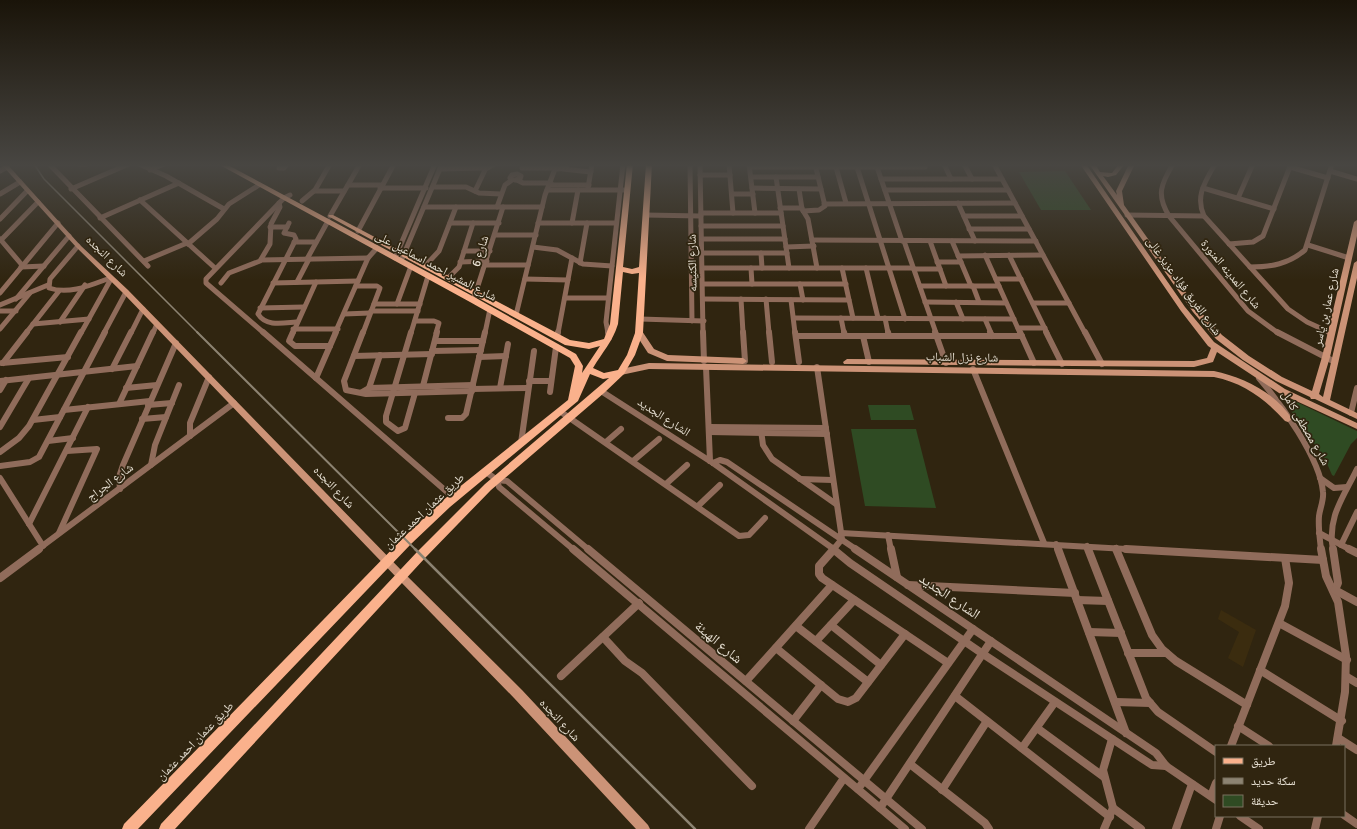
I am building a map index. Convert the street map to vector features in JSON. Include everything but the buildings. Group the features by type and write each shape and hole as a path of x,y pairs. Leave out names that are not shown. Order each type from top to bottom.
{"main road":[{"name":"شارع المشير احمد اسماعيل على","path":"293,203 358,231 400,256 411,266 428,276 516,315 557,337 579,346 594,346 609,340"},
{"name":"شارع المشير احمد اسماعيل على","path":"305,203 376,248 425,266 448,278 475,296 490,309 573,356 579,366 571,403"},
{"name":"طريق عثمان احمد عثمان","path":"166,829 401,576 488,487 565,414 580,390 588,369 609,340 615,319 619,280 616,267 623,203"},
{"name":"طريق عثمان احمد عثمان","path":"129,829 407,541 450,501 521,443 601,391 621,372 631,355 639,332 647,203"},
{"path":"616,267 624,271 633,272 643,268"},
{"path":"619,280 631,276 643,280"},
{"path":"588,369 591,373 603,376 621,372"},
{"path":"450,501 458,501 480,482 486,482 488,487"}],"street":[{"path":"0,219 16,203"},
{"path":"21,266 0,239 37,203"},
{"name":"شارع النجده","path":"39,203 78,246 143,309 401,576 518,694 644,829"},
{"path":"85,203 148,266"},
{"path":"100,218 134,203"},
{"path":"143,203 215,268"},
{"path":"213,203 224,209"},
{"path":"144,261 188,243 217,219 230,203"},
{"path":"281,203 215,268 206,279 208,285 378,431 450,501"},
{"path":"260,260 270,242 270,226 283,203"},
{"path":"297,282 316,242 338,203"},
{"path":"358,231 372,203"},
{"path":"400,256 420,203"},
{"path":"400,256 426,203"},
{"path":"497,207 498,203"},
{"path":"516,315 543,203"},
{"path":"572,223 576,203"},
{"path":"609,340 606,322 608,298 616,267 616,223 621,203"},
{"path":"691,203 692,321"},
{"name":"شارع الكنيسه","path":"701,203 705,364 711,462"},
{"path":"733,203 738,226"},
{"path":"754,203 755,213"},
{"path":"780,203 789,268"},
{"path":"801,203 802,209 808,218 817,268"},
{"path":"868,203 904,319"},
{"path":"889,203 914,268 946,363"},
{"path":"958,203 975,241"},
{"path":"646,215 691,216 802,209 822,210 825,206 824,204 1015,203 1102,364"},
{"name":"شارع الفريق فؤاد عزيز غالى","path":"1110,203 1184,309 1207,340 1215,348 1292,396 1357,426"},
{"name":"شارع الفريق فؤاد عزيز غالى","path":"1118,203 1195,310 1219,337 1246,358 1279,378 1314,397 1354,411"},
{"path":"1121,203 1122,209"},
{"name":"شارع المدينه المنورة","path":"1162,203 1164,209 1169,216 1248,312 1276,332 1335,362"},
{"path":"1198,203 1204,216 1288,309 1307,322 1332,333"},
{"path":"1253,203 1274,209"},
{"path":"1229,244 1253,242 1263,236 1276,203"},
{"path":"1250,267 1274,266 1293,260 1300,256 1308,245 1321,203"},
{"path":"424,207 542,207"},
{"path":"425,266 439,251 456,207"},
{"name":"شارع 6","path":"475,296 487,263 503,207"},
{"path":"1127,215 1204,216"},
{"path":"964,216 1022,216"},
{"path":"988,216 994,229"},
{"path":"450,223 499,222"},
{"path":"538,222 616,223"},
{"name":"شارع عمار بن ياسر","path":"1314,397 1332,333 1357,222"},
{"path":"0,293 58,223"},
{"path":"448,278 458,269 473,223"},
{"path":"580,263 587,223"},
{"path":"270,226 288,225 284,233 295,236 294,242 260,308 259,316 267,322 296,322"},
{"path":"702,226 783,226"},
{"path":"757,226 759,239"},
{"path":"969,229 1029,229"},
{"path":"495,235 536,235"},
{"path":"16,299 69,236"},
{"path":"740,239 741,253"},
{"path":"702,240 785,239"},
{"path":"812,240 1036,241"},
{"path":"930,241 946,286"},
{"path":"952,241 980,302"},
{"path":"294,242 316,242"},
{"path":"1308,245 1349,258"},
{"path":"0,305 48,286 53,275 78,246"},
{"path":"786,247 814,246"},
{"path":"532,247 552,249 580,263 590,266 616,267"},
{"path":"316,378 368,258 376,248"},
{"path":"464,251 490,251"},
{"path":"702,253 787,253"},
{"path":"761,253 762,268"},
{"path":"985,255 1034,363"},
{"path":"1009,255 1062,364"},
{"path":"958,256 1043,255"},
{"path":"221,283 231,272 260,260 368,258"},
{"path":"557,337 572,258"},
{"path":"460,262 528,265"},
{"path":"937,262 961,262"},
{"name":"شارع عمار بن ياسر","path":"1326,402 1357,264"},
{"path":"21,266 44,266"},
{"path":"397,304 411,266"},
{"path":"702,268 940,269"},
{"path":"751,268 752,284"},
{"path":"842,268 853,318"},
{"path":"866,268 878,318"},
{"path":"415,393 404,429 398,431 388,424 385,418 428,276"},
{"path":"48,286 52,290 59,291 111,279"},
{"path":"0,452 19,438 33,420 111,279"},
{"path":"525,279 568,280"},
{"path":"996,279 1021,279"},
{"path":"316,282 289,339 292,345 330,346"},
{"path":"273,283 357,283 379,287 374,304 343,384 349,391 362,392 366,394 423,386 500,388 551,381"},
{"path":"703,284 846,284"},
{"path":"800,284 803,300"},
{"path":"60,322 85,286"},
{"path":"920,286 999,286"},
{"path":"1168,286 1174,289 1179,288"},
{"path":"2,363 59,291"},
{"path":"0,329 31,292"},
{"path":"0,466 33,461 39,457 126,292"},
{"path":"565,298 608,298"},
{"path":"703,299 849,300"},
{"path":"741,299 745,361"},
{"path":"766,300 772,362"},
{"path":"791,300 800,362"},
{"path":"925,302 1006,302"},
{"path":"956,302 963,319"},
{"path":"1033,303 1069,303"},
{"path":"374,304 420,304"},
{"path":"260,308 304,307"},
{"path":"1184,309 1188,308 1195,310"},
{"path":"112,369 143,309"},
{"path":"448,418 465,416 490,309"},
{"path":"0,311 16,311"},
{"path":"344,314 418,311"},
{"path":"794,318 1014,319"},
{"path":"841,318 845,336"},
{"path":"885,318 889,336"},
{"path":"33,324 89,319"},
{"path":"640,319 704,321"},
{"path":"985,319 992,336"},
{"path":"415,321 438,322 440,324 423,386"},
{"path":"119,404 157,324"},
{"path":"1018,328 1045,328"},
{"path":"293,329 338,329"},
{"name":"شارع نزل الشباب","path":"639,332 647,346 661,356 673,360 705,364 817,367 946,363 1200,363 1213,357 1215,348"},
{"path":"796,336 1022,336"},
{"path":"863,336 869,362"},
{"path":"435,341 483,340"},
{"path":"120,488 120,471 176,343"},
{"path":"500,388 508,344"},
{"path":"550,392 556,347"},
{"path":"521,443 534,351"},
{"path":"354,356 432,353 506,356"},
{"path":"369,388 380,355"},
{"path":"2,363 68,357"},
{"name":"شارع نزل الشباب","path":"621,372 643,367 745,361 869,362 894,365 973,369 1207,374 1227,377 1261,392 1288,419"},
{"path":"1123,364 1128,372"},
{"path":"0,390 3,381 137,366"},
{"path":"817,367 841,536 818,569 820,576 948,663"},
{"path":"973,369 1044,543"},
{"name":"شارع مصطفى كامل","path":"1257,375 1272,394 1309,454 1320,478 1323,491 1319,516 1319,533 1327,580 1335,590 1343,624 1347,660 1347,677 1342,721 1337,742"},
{"path":"190,436 190,423 209,377"},
{"path":"0,427 30,378"},
{"path":"126,388 157,385"},
{"path":"151,465 153,450 180,385"},
{"path":"362,392 369,388 415,393 472,388"},
{"path":"1354,411 1357,388"},
{"name":"الشارع الجديد","path":"601,391 711,462 833,549 850,563 982,654 1152,765 1166,766"},
{"path":"64,410 119,404 172,403"},
{"name":"شارع الجراج","path":"0,578 234,403"},
{"path":"29,524 88,407"},
{"path":"565,414 741,536 749,535 765,518"},
{"path":"33,420 60,417"},
{"path":"142,419 166,417"},
{"path":"378,431 388,424"},
{"path":"606,442 621,429"},
{"path":"709,430 827,431"},
{"path":"761,430 763,445 768,455 836,504"},
{"path":"48,441 73,438"},
{"path":"633,461 658,439"},
{"path":"59,534 96,449 93,448 67,451"},
{"name":"الشارع الجديد","path":"711,462 720,460 727,462 841,536 908,585 1156,753 1166,766 1213,798"},
{"path":"666,484 687,465"},
{"name":"شارع مصطفى كامل","path":"1335,590 1337,581 1330,540 1332,520 1357,469"},
{"name":"شارع الهيئة","path":"486,472 497,480 507,481 922,829"},
{"path":"0,478 43,546"},
{"path":"1320,478 1334,488 1347,487"},
{"path":"800,479 832,480"},
{"name":"شارع الهيئة","path":"497,480 499,487 639,603 905,829"},
{"path":"698,506 720,485"},
{"path":"1341,545 1357,512"},
{"path":"1319,533 1357,553"},
{"path":"888,535 897,577"},
{"path":"841,536 888,535 1323,560"},
{"path":"1056,544 1116,702 1126,733"},
{"path":"1087,546 1144,693 1150,703 1158,712 1215,751"},
{"path":"1116,548 1152,635 1166,653 1247,705"},
{"path":"1231,745 1279,623 1289,591 1285,558"},
{"path":"746,681 832,585"},
{"path":"908,585 1076,596 1108,601"},
{"path":"1335,590 1357,602"},
{"path":"816,641 854,600"},
{"path":"561,676 639,603"},
{"path":"655,617 662,610"},
{"path":"1279,623 1347,660"},
{"path":"831,625 881,665"},
{"path":"796,626 868,682"},
{"path":"858,789 973,629"},
{"path":"1089,632 1121,633"},
{"path":"776,648 838,699 848,702 856,698 905,634"},
{"path":"603,637 625,661 642,673 752,786"},
{"path":"690,647 697,641"},
{"path":"880,808 991,641"},
{"path":"1128,653 1166,653"},
{"path":"1260,670 1342,721"},
{"path":"1347,677 1357,683"},
{"path":"793,721 821,685"},
{"path":"955,696 1110,817"},
{"path":"1022,748 1056,702"},
{"path":"1116,702 1150,703"},
{"path":"942,790 987,721"},
{"path":"1238,726 1267,745"},
{"path":"1038,728 1104,777"},
{"path":"1104,829 1113,808 1104,777 1103,767 1112,739"},
{"path":"1345,745 1357,750"},
{"path":"910,764 985,823 990,829"},
{"path":"809,829 844,778"},
{"path":"1176,829 1192,784"},
{"path":"1213,798 1215,788"},
{"path":"1113,808 1141,829"},
{"path":"1345,816 1357,824"},
{"path":"1216,829 1220,817"},
{"path":"1241,817 1258,829"},
{"path":"1315,829 1318,817"}],"shaded area":[{"path":"1221,610 1256,630 1243,667 1228,658 1239,632 1218,619"}],"green space":[{"path":"1037,203 1086,203 1091,210 1041,210"},
{"path":"1286,397 1357,431 1357,438 1351,444 1334,476 1332,475 1325,459 1282,398"},
{"path":"868,405 910,405 914,420 871,420"},
{"path":"851,429 916,429 936,508 865,506"}],"railway":[{"path":"68,203 197,332"},
{"path":"197,332 416,550"},
{"path":"416,550 695,829"}]}
